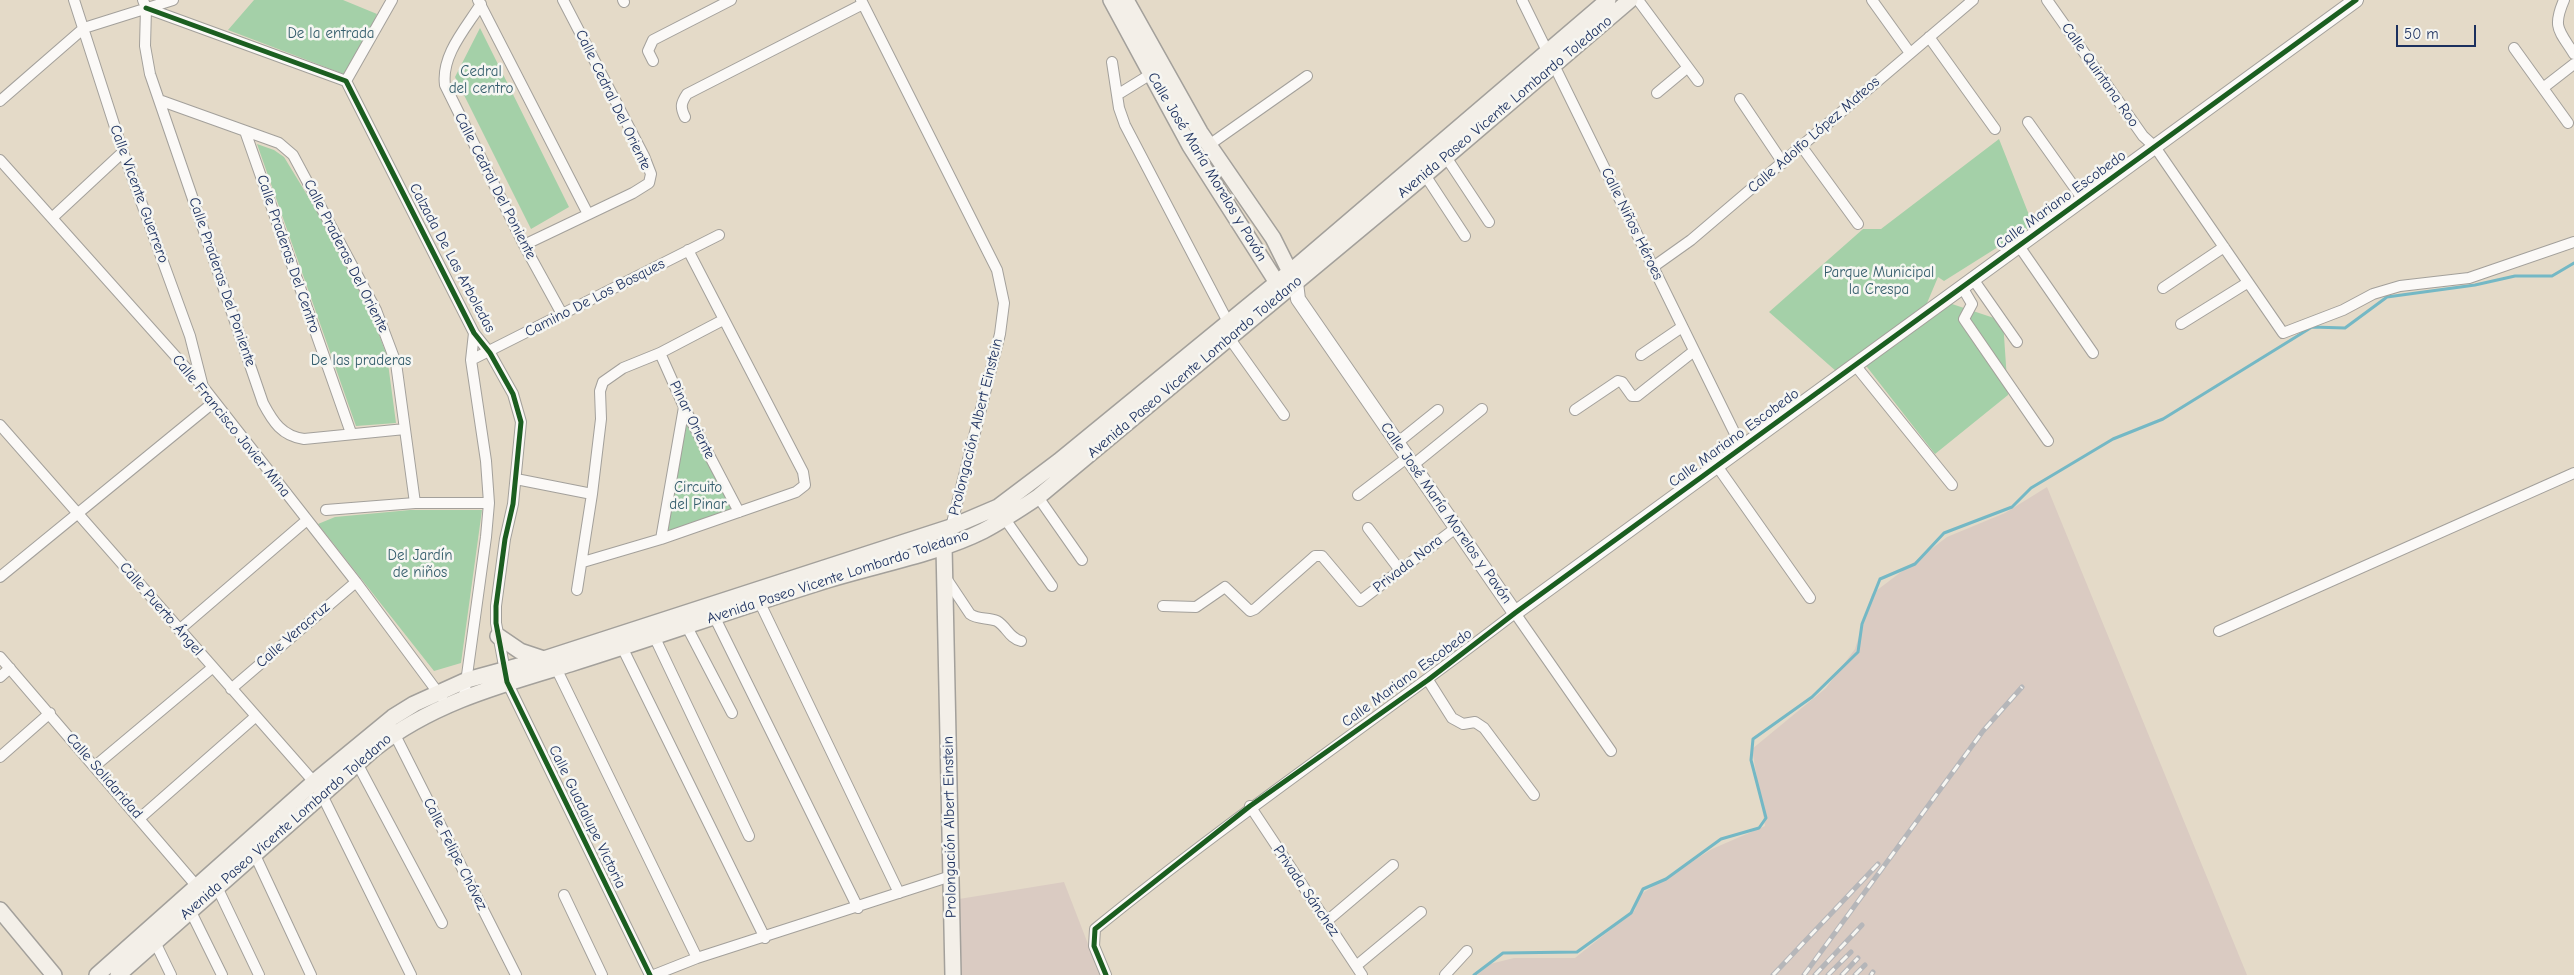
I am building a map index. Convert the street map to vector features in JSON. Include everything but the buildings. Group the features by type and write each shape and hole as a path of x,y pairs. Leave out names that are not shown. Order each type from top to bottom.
{"main road":[{"name":"Calle José María Morelos y Pavón","path":"1111,0 1151,74 1209,145 1273,238 1293,277"},
{"name":"Calle José María Morelos y Pavón","path":"1126,0 1174,101 1190,146 1286,292"},
{"name":"Avenida Paseo Vicente Lombardo Toledano","path":"1293,277 1446,157 1608,0"},
{"name":"Avenida Paseo Vicente Lombardo Toledano","path":"550,663 622,647 759,601 944,546 982,532 1005,518 1038,497 1286,292 1293,277 1551,57 1630,0"},
{"name":"Avenida Paseo Vicente Lombardo Toledano","path":"118,975 190,910 206,890 393,717 442,698 464,697 506,676 550,663 980,517 1014,496 1228,322 1286,292"},
{"name":"Prolongación Albert Einstein","path":"952,527 944,546 953,975"},
{"path":"498,636 520,651 550,663"},
{"name":"Avenida Paseo Vicente Lombardo Toledano","path":"97,975 254,853 318,788 357,763 394,733 467,680 506,676"},
{"path":"0,910 54,975"}],"street":[{"name":"Calle Vicente Guerrero","path":"74,0 123,152 190,336 204,388"},
{"path":"0,101 84,28 144,4 173,0"},
{"path":"144,4 346,81 392,0"},
{"name":"Calle Cedral Del Oriente","path":"524,245 644,186 649,183 651,174 644,156 563,0"},
{"path":"653,61 648,51 653,40 731,0"},
{"name":"Calle Niños Héroes","path":"1522,0 1742,448"},
{"path":"1638,0 1698,81"},
{"path":"1872,0 1910,53"},
{"name":"Calle Adolfo López Mateos","path":"1653,267 1691,240 1973,0"},
{"name":"Calle Quintana Roo","path":"2047,0 2143,136 2155,147 2283,333 2343,310 2373,294 2400,286 2469,278 2574,242"},
{"name":"Calle Mariano Escobedo","path":"1106,975 1094,946 1095,929 1250,806 1428,680 1515,613 2356,0"},
{"path":"2564,0 2557,16 2557,24 2574,54"},
{"path":"480,2 588,214"},
{"name":"Calle Cedral Del Poniente","path":"480,2 447,62 444,74 445,85 524,245 562,314"},
{"path":"685,116 681,109 682,102 687,94 862,2"},
{"name":"Prolongación Albert Einstein","path":"862,2 997,270 1004,303 1000,334 952,527"},
{"name":"Calle Praderas Del Poniente","path":"144,4 145,46 150,74 263,403 271,419 282,432 293,438 304,439 404,429"},
{"path":"1929,37 1995,129"},
{"path":"2514,48 2568,123"},
{"path":"1112,62 1118,108 1125,125 1228,322"},
{"path":"2542,88 2574,64"},
{"path":"1657,93 1687,68"},
{"path":"1117,95 1151,74"},
{"path":"1209,145 1307,76"},
{"name":"Calzada De Las Arboledas","path":"346,81 474,333 490,352 518,408 521,422 516,478 496,606 498,636 506,676"},
{"path":"1740,99 1783,163"},
{"name":"Calle Praderas Del Oriente","path":"159,100 279,143 293,155 376,310 387,336 396,363 415,503"},
{"path":"2028,122 2082,198"},
{"name":"Calle Praderas Del Centro","path":"245,131 352,433"},
{"path":"1802,147 1858,224"},
{"path":"52,218 123,152"},
{"path":"1446,157 1489,222"},
{"name":"Calle Francisco Javier Mina","path":"0,160 204,388 356,582 442,698"},
{"path":"1425,175 1466,236"},
{"name":"Camino De Los Bosques","path":"471,360 719,235"},
{"path":"2019,246 2093,353"},
{"path":"2163,288 2224,247"},
{"path":"583,562 661,539 739,512 802,489 806,482 803,472 688,250"},
{"name":"Calle José María Morelos y Pavón","path":"1293,277 1286,292 1398,443 1611,751"},
{"path":"1968,283 2017,342"},
{"path":"1968,283 1972,304 1964,318 1966,322 2048,441"},
{"path":"2181,324 2247,283"},
{"path":"577,590 583,562 592,494 601,419 600,391 603,382 612,374 660,353 723,320"},
{"path":"1641,355 1682,327"},
{"name":"Calzada De Las Arboledas","path":"464,697 489,503 486,462 471,360 474,333"},
{"path":"1230,339 1284,416"},
{"path":"1575,410 1618,381 1622,382 1632,396 1637,396 1694,351"},
{"name":"Pinar Oriente","path":"660,353 684,407 739,512"},
{"path":"1855,365 1952,485"},
{"path":"0,578 214,402"},
{"path":"661,539 684,407"},
{"path":"1358,495 1410,461 1482,409"},
{"path":"1398,443 1438,410"},
{"name":"Calle Puerto Ángel","path":"0,425 318,788 411,975"},
{"path":"1717,466 1810,598"},
{"path":"2219,631 2574,473"},
{"path":"516,478 592,494"},
{"path":"1038,497 1082,560"},
{"path":"326,510 415,503 489,503"},
{"path":"1005,518 1052,586"},
{"path":"179,630 307,520"},
{"name":"Privada Nora","path":"1163,606 1196,608 1225,587 1250,611 1255,609 1315,556 1322,556 1360,601 1456,526"},
{"path":"1368,528 1400,569"},
{"path":"486,537 505,539"},
{"path":"945,575 970,614 976,618 998,622 1012,638 1021,641"},
{"name":"Calle Veracruz","path":"231,689 356,582"},
{"path":"759,601 900,893"},
{"path":"714,616 858,908"},
{"path":"686,626 732,713"},
{"path":"654,636 749,836"},
{"path":"622,647 765,938"},
{"name":"Calle Solidaridad","path":"0,657 140,818 206,890 259,975"},
{"path":"550,663 697,958"},
{"path":"0,677 10,668"},
{"path":"95,766 212,668"},
{"name":"Calle Guadalupe Victoria","path":"506,676 652,975 697,958 858,908 951,876"},
{"path":"1428,680 1456,722 1463,724 1475,722 1484,728 1534,796"},
{"path":"0,757 50,713"},
{"path":"140,818 255,718"},
{"name":"Calle Felipe Chávez","path":"394,733 516,975"},
{"path":"357,763 442,923"},
{"name":"Privada Sánchez","path":"1250,806 1362,975"},
{"path":"254,853 311,975"},
{"path":"1327,921 1393,865"},
{"path":"564,895 602,975"},
{"path":"190,910 222,975"},
{"path":"1356,966 1421,912"},
{"path":"155,942 171,975"},
{"path":"1445,975 1467,951"}],"shaded area":[{"path":"2047,487 2247,975 1477,975 1490,964 1514,958 1575,958 1635,910 1638,896 1712,849 1765,826 1752,749 1826,688 1855,649 1872,594 1947,537 2005,513"},
{"path":"1064,882 1100,975 961,975 959,899"}],"green space":[{"name":"De la entrada","path":"254,0 343,0 377,14 349,76 228,30"},
{"name":"Cedral del centro","path":"480,28 569,207 531,229 455,77"},
{"name":"Parque Municipal la Crespa","path":"1999,139 2033,225 1944,281 1938,277 1922,315 1837,372 1769,312 1863,229 1881,229"},
{"name":"De las praderas","path":"257,144 274,150 284,157 320,216 371,313 387,356 396,423 356,426"},
{"name":"Parque Municipal la Crespa","path":"1943,301 2003,321 2008,395 1935,454 1867,367 1858,365"},
{"name":"Circuito del Pinar","path":"687,423 734,510 666,533"},
{"name":"Del Jardín de niños","path":"410,510 482,510 461,663 434,671 318,524 335,517"}],"waterway":[{"path":"1474,975 1503,953 1577,952 1631,913 1643,889 1666,879 1721,839 1759,828 1766,818 1751,760 1753,739 1812,697 1858,652 1862,624 1880,579 1915,564 1944,533 2012,507 2031,488 2113,439 2163,419 2312,327 2345,328 2387,297 2475,285 2515,276 2552,276 2574,263"}],"railway":[{"path":"1804,975 1983,731 2022,687"},
{"path":"1773,975 1878,864"},
{"path":"1815,975 1862,925"},
{"path":"1828,975 1851,952"},
{"path":"1842,975 1858,958"},
{"path":"1855,975 1865,965"}],"cycle path":[{"path":"1106,975 1094,946 1095,929 1250,806 1428,680 1515,613 2356,0"},
{"path":"146,8 346,81 474,333 490,353 513,394 521,422 513,504 505,539 496,606 496,623 507,682 650,975"}]}
